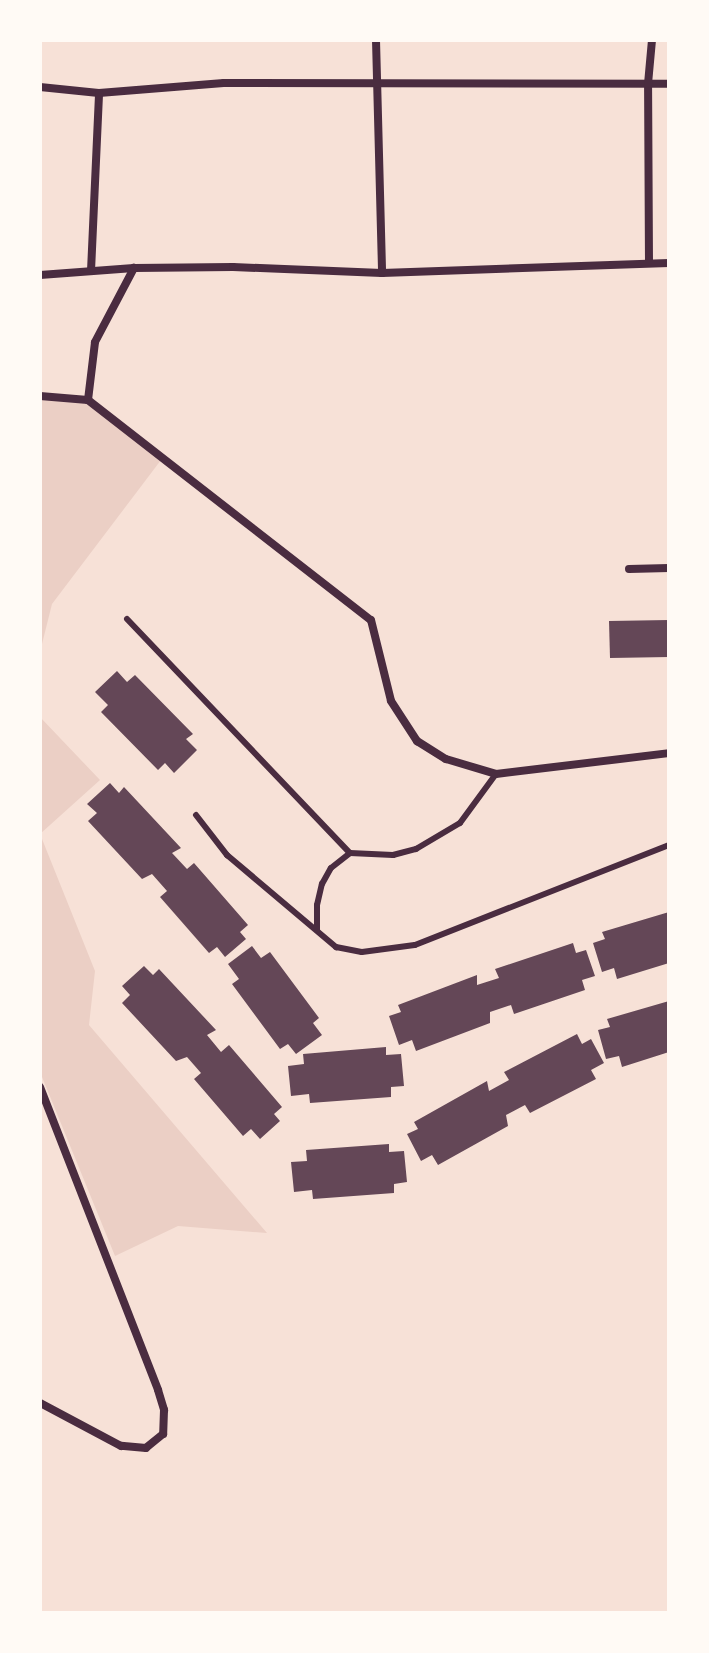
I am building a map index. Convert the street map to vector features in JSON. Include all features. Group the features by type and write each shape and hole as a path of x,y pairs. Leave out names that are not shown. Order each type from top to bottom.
{"street":[{"path":"376,40 382,273"},
{"path":"649,263 648,84 652,40"},
{"path":"40,87 99,93 224,83 669,84"},
{"path":"91,271 99,93"},
{"path":"40,275 134,268 233,267 382,273 669,263"},
{"path":"88,400 95,342 134,268"},
{"path":"40,396 88,400 371,620 391,701 417,741 446,759 496,774 669,753"},
{"path":"629,569 669,568"},
{"path":"40,1087 158,1390 164,1410 163,1434 146,1448 121,1446 40,1403"}],"lane":[{"path":"127,619 350,853"},
{"path":"317,930 322,884 331,868 350,853 393,855 416,849 460,823 496,774"},
{"path":"196,815 227,855 336,947 362,952 415,945 669,845"}],"shaded area":[{"path":"40,399 87,403 161,460 52,604 40,652"},
{"path":"40,717 100,780 40,834"},
{"path":"40,834 95,971 89,1025 267,1233 178,1226 115,1256 40,1072"}],"building":[{"path":"669,620 669,657 610,658 609,621"},
{"path":"117,671 127,682 135,675 193,734 186,739 197,750 174,773 165,763 158,770 101,712 108,705 95,692"},
{"path":"110,783 119,793 124,787 181,848 172,853 187,869 194,863 248,925 240,932 246,939 225,957 217,947 209,953 160,897 167,891 152,874 142,879 88,821 97,813 87,804"},
{"path":"669,912 669,963 617,979 614,968 602,972 593,943 605,939 602,932"},
{"path":"573,943 576,953 586,950 595,976 582,980 585,990 514,1014 511,1005 490,1012 490,1023 416,1051 412,1040 399,1045 389,1016 401,1012 398,1005 477,975 477,985 499,978 495,969"},
{"path":"252,946 261,958 270,952 319,1018 313,1023 322,1035 296,1054 288,1044 280,1049 232,984 239,979 228,964"},
{"path":"144,966 153,975 159,969 216,1030 207,1035 221,1052 229,1045 282,1107 274,1114 280,1121 260,1139 251,1129 243,1136 194,1079 201,1073 187,1057 176,1061 122,1003 130,995 122,986"},
{"path":"669,1001 669,1052 622,1067 619,1056 606,1059 598,1030 610,1027 607,1019"},
{"path":"577,1034 582,1044 591,1039 604,1063 591,1070 596,1079 530,1113 525,1105 506,1115 508,1126 438,1165 432,1155 421,1161 407,1134 418,1129 414,1122 487,1081 489,1091 509,1080 504,1072"},
{"path":"386,1047 386,1055 401,1054 404,1086 391,1087 391,1097 310,1103 309,1094 291,1096 288,1066 304,1064 303,1054"},
{"path":"389,1144 389,1152 404,1151 407,1182 394,1184 394,1193 313,1199 312,1190 294,1192 291,1162 307,1161 306,1150"}]}
